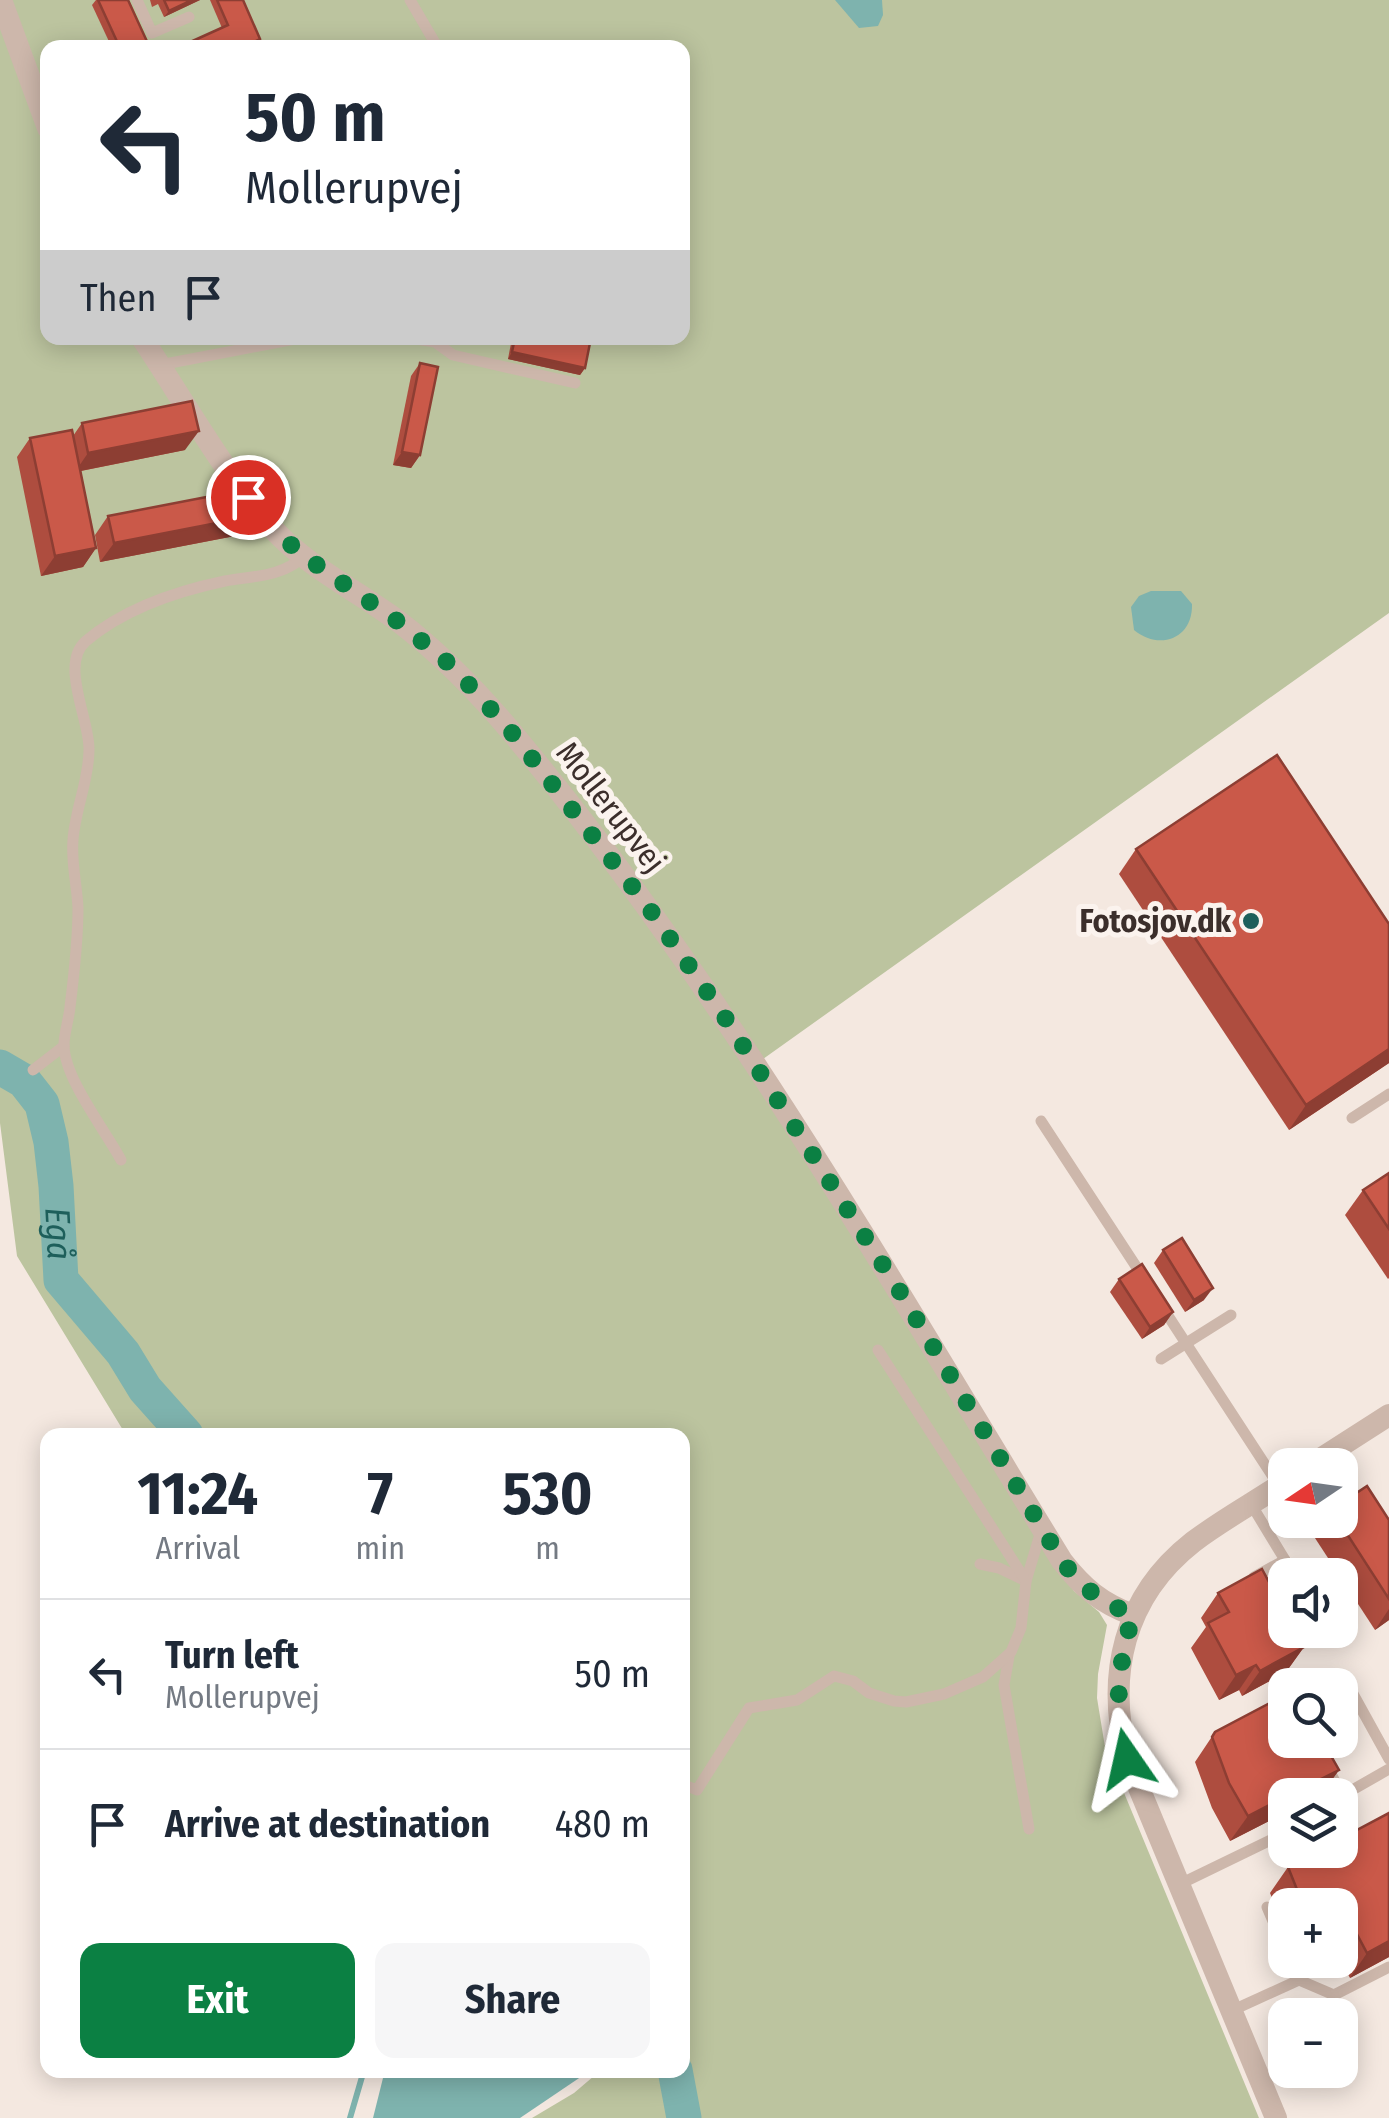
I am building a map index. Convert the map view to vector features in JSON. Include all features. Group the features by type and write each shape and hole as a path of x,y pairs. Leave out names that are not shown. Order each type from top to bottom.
{"street":[{"path":"8,2 40,103"},
{"name":"Mollerupvej","path":"147,345 274,530 453,667 513,734 646,904 724,1016 899,1290 1062,1561 1090,1594 1133,1614"},
{"path":"1338,1448 1389,1415"},
{"path":"1268,1493 1193,1542 1158,1576 1133,1614 1118,1685 1118,1722 1127,1759 1276,2118"}],"lane":[{"path":"137,0 152,33 189,17"},
{"path":"410,0 433,40"},
{"path":"160,365 264,345"},
{"path":"439,345 453,355 576,383"},
{"path":"121,1160 71,1072 64,1046 78,906 73,838 90,755 76,677 81,645 103,627 151,602 265,575 288,568 304,556"},
{"path":"33,1070 64,1046"},
{"path":"1352,1118 1389,1094"},
{"path":"1041,1121 1268,1463"},
{"path":"1161,1359 1231,1315"},
{"path":"878,1350 1026,1580"},
{"path":"1251,1504 1284,1558"},
{"path":"1029,1830 1004,1685 1021,1628 1026,1580 1042,1528"},
{"path":"980,1564 1026,1580"},
{"path":"1244,1583 1268,1570"},
{"path":"690,1787 698,1790 750,1708 797,1700 834,1676 894,1702 944,1694 983,1676 1011,1652"},
{"path":"1358,1703 1389,1759"},
{"path":"1358,1786 1389,1769"},
{"path":"1178,1885 1268,1841"},
{"path":"1231,2012 1299,1980 1334,1995 1389,1967"}],"green space":[{"path":"0,0 1389,0 1389,613 749,1069 1074,1591 1099,1612 1107,1625 1097,1698 1105,1747 1259,2118 532,2118 592,2078 690,2078 690,1428 122,1428 17,1256 0,1123"}],"water":[{"path":"835,0 882,0 883,15 878,26 859,28"},
{"path":"1151,591 1181,591 1192,604 1187,626 1173,638 1154,640 1134,630 1131,607 1139,596"},
{"path":"383,2078 579,2078 520,2118 373,2118"}],"building":[{"path":"98,0 128,0 146,40 116,40"},
{"path":"164,0 192,0 169,11"},
{"path":"217,0 243,0 260,39 195,40 228,25"},
{"path":"514,345 590,345 585,368 512,352"},
{"path":"420,363 438,367 420,455 402,452"},
{"path":"192,401 199,431 88,453 82,423"},
{"path":"72,430 96,548 55,556 30,438"},
{"path":"248,489 253,516 114,543 108,516"},
{"name":"Fotosjov.dk","path":"1277,755 1389,924 1389,1049 1306,1105 1136,849"},
{"path":"1389,1173 1389,1229 1363,1190"},
{"path":"1182,1238 1213,1288 1194,1300 1163,1250"},
{"path":"1142,1264 1173,1312 1150,1327 1119,1279"},
{"path":"1367,1486 1389,1520 1389,1599 1350,1538 1358,1538 1358,1492"},
{"path":"1262,1569 1268,1580 1268,1648 1302,1648 1260,1671 1256,1665 1236,1675 1208,1623 1229,1612 1218,1593"},
{"path":"1268,1704 1268,1758 1332,1758 1339,1770 1323,1778 1268,1778 1268,1806 1248,1816 1229,1783 1212,1737"},
{"path":"1389,1813 1389,1941 1367,1953 1358,1936 1358,1888 1296,1888 1288,1868 1358,1868 1358,1829"}],"waterway":[{"name":"Egå","path":"0,1067 24,1081 42,1104 56,1186 61,1280 180,1428"},
{"path":"350,2118 362,2078"},
{"name":"Egå","path":"676,2078 684,2118"}],"place":[{"name":"Fotosjov.dk","path":"1251,921"}],"route":[{"path":"248,497 274,530 304,556 400,623 453,667 513,734 666,932 899,1290 1062,1561 1090,1594 1133,1614 1118,1685 1118,1722 1127,1759"}]}
